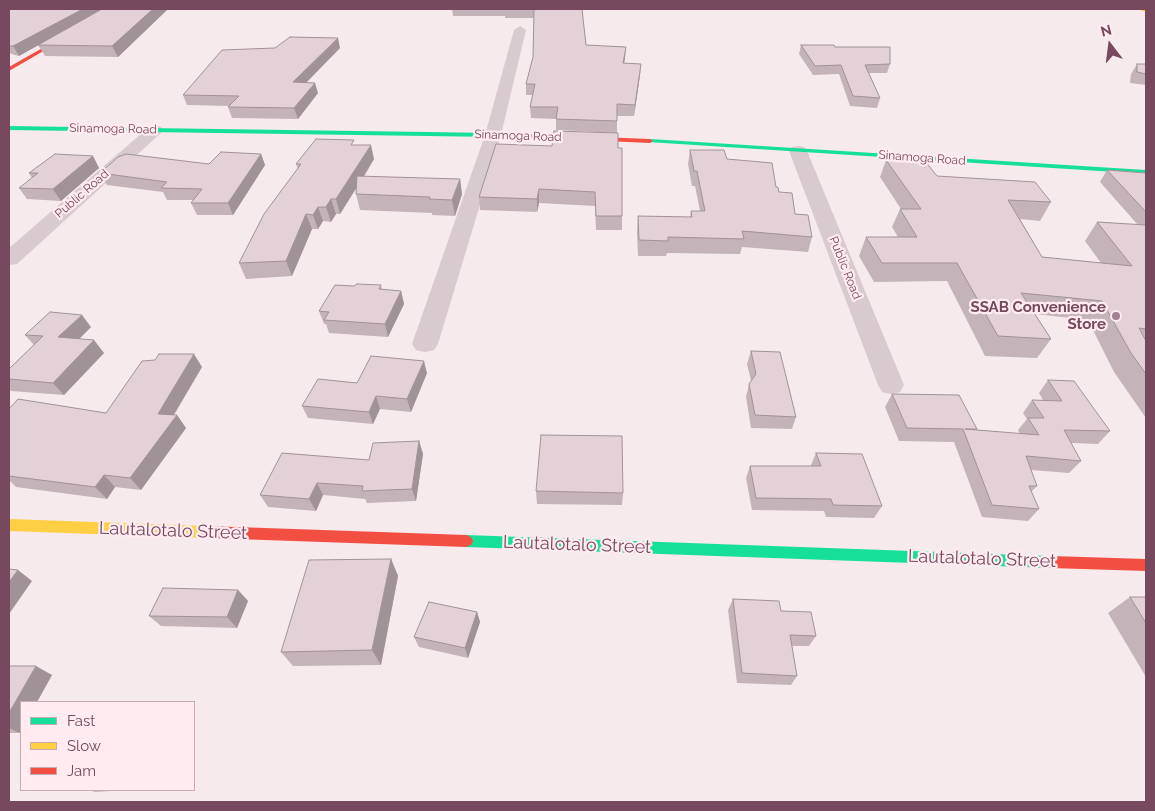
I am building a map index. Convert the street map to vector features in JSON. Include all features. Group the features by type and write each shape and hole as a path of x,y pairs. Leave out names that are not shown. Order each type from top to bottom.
{"street":[{"path":"9,69 114,9"},
{"path":"1142,9 1146,11"},
{"path":"425,344 493,135 520,30"},
{"name":"Sinamoga Road","path":"9,128 493,135 630,140 1146,172"},
{"name":"Public Road","path":"9,259 155,130"},
{"name":"Public Road","path":"798,151 891,385"},
{"name":"Lautalotalo Street","path":"9,525 1146,565"}],"building":[{"path":"9,9 83,9 13,46 9,46"},
{"path":"102,9 153,9 112,46 38,45"},
{"path":"534,9 582,9 586,45 626,47 623,63 641,64 635,105 617,104 617,121 556,119 558,107 530,107 535,84 526,84 533,57"},
{"path":"290,37 338,38 293,82 315,83 294,108 228,107 239,96 183,95 222,50 275,48"},
{"path":"801,45 890,47 890,64 865,65 880,98 853,96 841,65 815,66"},
{"path":"1137,64 1146,64 1146,74 1137,72"},
{"path":"554,131 618,133 618,148 622,148 622,216 596,216 595,192 539,189 537,199 479,197 496,144 552,146"},
{"path":"316,139 354,140 351,145 371,145 336,199 331,199 326,207 318,207 313,215 306,214 286,261 239,263 264,214 301,164 296,164"},
{"path":"690,150 724,150 727,159 772,163 776,187 778,187 779,192 792,193 795,214 808,215 812,237 742,231 744,239 668,237 668,241 639,240 638,216 692,217 691,211 705,211 697,171 694,171"},
{"path":"221,152 261,154 228,203 191,203 202,189 161,188 167,182 100,173 118,157 126,154 209,164"},
{"path":"55,154 93,156 53,189 19,188 38,173 29,173"},
{"path":"886,160 925,161 937,176 1035,182 1051,202 1008,200 1042,257 1132,266 1097,222 1146,225 1146,329 1139,328 1146,341 1146,374 1131,353 1102,301 1021,293 1051,339 998,336 957,263 882,263 866,237 917,237 900,209 921,209"},
{"path":"1107,170 1146,173 1146,212"},
{"path":"357,176 460,179 452,200 429,199 430,197 356,194"},
{"path":"357,284 381,285 379,289 401,291 385,324 324,320 329,312 319,311 335,285 354,286"},
{"path":"50,312 82,315 58,337 94,340 53,383 9,379 9,369 43,336 25,335"},
{"path":"751,351 780,352 796,417 755,415 749,384 756,374"},
{"path":"159,354 194,354 158,414 177,415 130,478 104,475 95,487 9,476 9,409 18,399 106,413 142,361 155,360"},
{"path":"371,356 424,361 407,399 376,396 369,412 302,406 318,379 357,383"},
{"path":"1048,380 1074,381 1110,431 1064,430 1081,461 1026,456 1037,486 1029,486 1039,509 992,505 963,429 907,428 892,394 959,395 977,429 965,429 1039,435 1028,418 1044,418 1032,400 1062,401"},
{"path":"541,435 622,436 623,493 536,491"},
{"path":"419,441 412,489 362,491 363,486 317,483 309,499 260,495 282,453 369,460 373,443"},
{"path":"816,453 862,454 882,506 833,505 831,499 756,498 750,466 821,466"},
{"path":"391,559 372,650 281,652 309,560"},
{"path":"9,569 18,570 9,582"},
{"path":"163,588 238,590 227,617 149,616"},
{"path":"1130,597 1146,597 1146,623"},
{"path":"733,599 779,601 781,611 811,612 816,636 790,635 797,676 742,673"},
{"path":"429,602 477,612 465,648 414,637"},
{"path":"9,666 36,666 9,713"}],"traffic: fast":[{"path":"9,128 496,135"},
{"path":"650,141 1146,172"},
{"path":"466,541 1051,562"}],"traffic: slow":[{"path":"1142,9 1146,11"},
{"path":"9,525 207,532"}],"traffic: jam":[{"path":"9,69 114,9"},
{"path":"496,135 650,141"},
{"path":"207,532 466,541"},
{"path":"1051,562 1146,565"}],"place":[{"name":"SSAB Convenience Store","path":"1116,316"}]}
